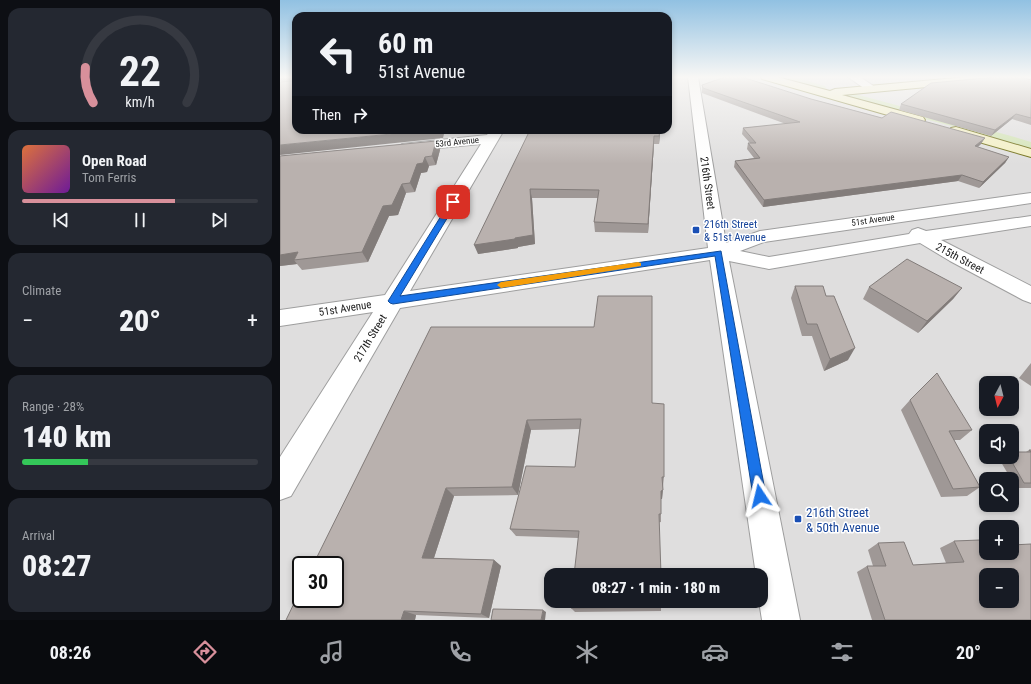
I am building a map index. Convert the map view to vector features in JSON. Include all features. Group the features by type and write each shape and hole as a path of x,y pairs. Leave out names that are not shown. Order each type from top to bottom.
{"street":[{"name":"216th Street","path":"697,106 718,253 781,620"},
{"path":"882,106 933,124"},
{"path":"948,129 1031,153"},
{"name":"53rd Avenue","path":"395,148 494,135"},
{"name":"217th Street","path":"280,485 494,135"},
{"name":"51st Avenue","path":"280,318 718,253 760,237 1031,198"},
{"name":"215th Street","path":"891,218 957,257 1031,295"},
{"name":"51st Avenue","path":"718,253 769,263 923,237 1031,221"}],"shaded area":[{"path":"280,106 292,106 292,134 672,134 672,106 1031,106 1031,620 280,620"}],"green space":[{"path":"875,106 899,106 1011,136 1031,142 1031,150 948,125"}],"building":[{"path":"280,106 292,106 292,134 391,134 280,145"},
{"path":"754,106 837,106 882,118 891,112 985,138 975,146 1009,157 983,182 962,175 764,200 735,161 760,158 748,143 756,143 743,128 800,122"},
{"path":"908,106 1031,106 1031,118 1016,114 995,130"},
{"path":"528,134 659,134 659,136 654,136 648,224 594,222 599,190 530,189 533,235 474,245"},
{"path":"436,141 432,156 425,157 423,163 417,164 410,183 402,184 392,205 383,206 362,252 294,260 298,252 280,255 280,156"},
{"path":"907,259 962,288 927,321 869,287"},
{"path":"795,286 823,286 826,296 834,296 855,348 830,359 817,324 807,324"},
{"path":"598,296 652,296 652,403 664,404 664,477 662,477 663,490 661,491 661,514 659,514 661,568 575,568 579,531 510,529 526,466 575,467 581,419 527,420 512,487 446,488 422,558 494,560 481,614 404,611 401,620 286,620 292,608 344,608 344,556 317,556 431,327 594,327"},
{"path":"937,373 972,430 949,431 979,487 953,489 910,400"},
{"path":"1019,452 1031,452 1031,483 1024,483 1013,464 1019,464"},
{"path":"979,540 979,560 1019,560 1019,545 1031,544 1031,620 885,620 867,566 886,566 878,543 904,542 913,565 964,562 954,541"},
{"path":"493,609 543,610 541,620 491,620"}],"slow traffic":[{"path":"501,285 638,264"}],"place":[{"name":"216th Street & 51st Avenue","path":"696,230"},
{"name":"216th Street & 50th Avenue","path":"798,519"}],"route":[{"path":"453,202 393,301 718,253 760,496"}]}
